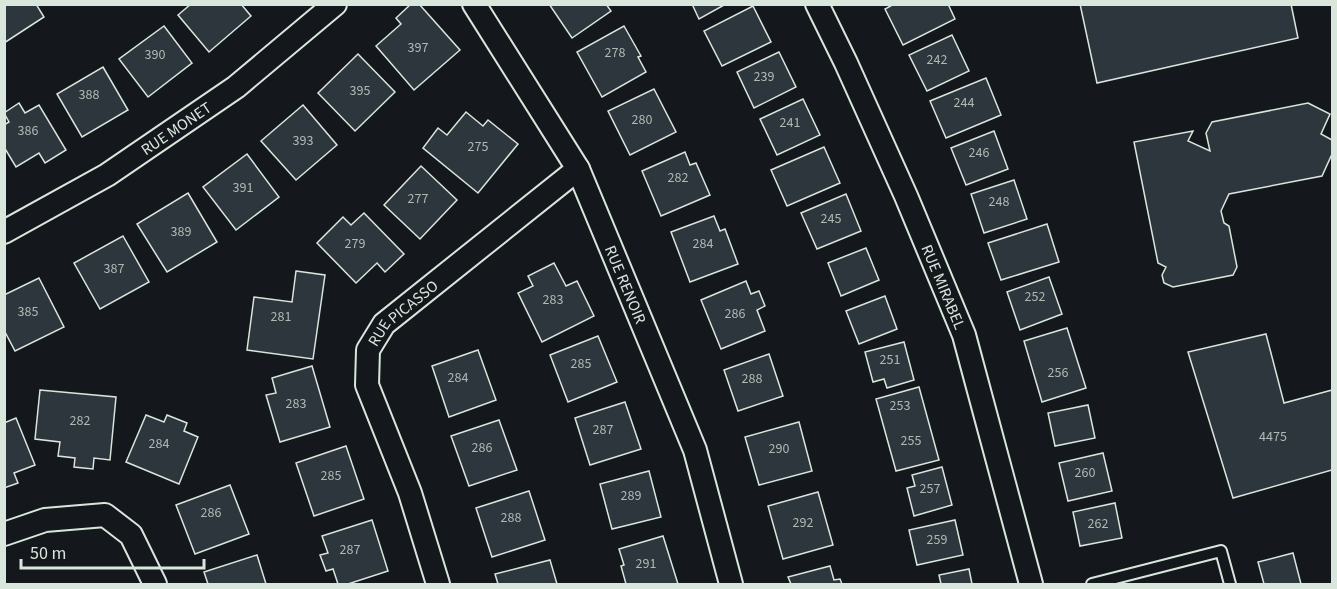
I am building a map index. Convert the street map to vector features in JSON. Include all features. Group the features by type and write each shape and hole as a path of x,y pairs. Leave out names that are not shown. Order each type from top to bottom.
{"street":[{"name":"RUE MONET","path":"4,232 107,175 236,87 335,4"},
{"name":"RUE RENOIR","path":"474,4 578,169 695,450 731,585"},
{"name":"RUE MIRABEL","path":"817,4 906,196 964,335 1031,585"},
{"name":"RUE PICASSO","path":"438,585 410,493 367,385 368,350 384,324 578,169"},
{"path":"4,534 45,520 105,514 131,535 154,585"}],"lane":[{"path":"1092,585 1221,551 1230,585"}],"building":[{"path":"4,4 36,4 44,17 4,43"},
{"path":"191,4 241,4 251,16 209,52 178,15"},
{"path":"411,4 419,4 460,50 414,90 376,46 401,24 396,18"},
{"path":"549,4 606,4 611,11 572,38"},
{"path":"692,4 726,4 699,19"},
{"path":"894,4 948,4 955,19 903,45 885,9"},
{"path":"1080,4 1291,4 1298,38 1097,83"},
{"path":"753,6 771,42 722,66 704,31"},
{"path":"164,26 192,63 148,97 119,59"},
{"path":"624,26 641,56 638,57 646,72 602,97 577,52"},
{"path":"952,35 969,71 927,91 909,55"},
{"path":"779,52 796,87 754,108 737,72"},
{"path":"358,54 395,92 355,131 318,93"},
{"path":"103,67 128,110 82,137 57,94"},
{"path":"986,78 1001,115 946,138 930,101"},
{"path":"654,89 676,132 630,155 608,111"},
{"path":"803,99 820,135 777,155 760,119"},
{"path":"19,103 25,113 39,105 66,150 45,163 39,153 16,167 4,147 4,125 9,122 4,113"},
{"path":"1308,103 1330,114 1321,134 1332,140 1332,154 1322,176 1229,194 1221,211 1224,223 1229,226 1237,267 1233,275 1173,287 1164,283 1162,275 1166,267 1158,263 1134,142 1193,131 1188,141 1210,151 1206,133 1212,122"},
{"path":"303,105 337,145 296,180 261,141"},
{"path":"466,112 483,126 488,120 518,144 478,193 423,148 438,128 447,135"},
{"path":"994,131 1008,169 966,185 951,148"},
{"path":"824,147 840,183 787,206 771,170"},
{"path":"685,152 690,165 696,163 710,195 661,216 642,171"},
{"path":"247,154 279,197 236,230 203,187"},
{"path":"421,166 457,200 420,239 384,205"},
{"path":"1014,180 1027,219 984,233 971,194"},
{"path":"188,193 217,242 167,272 137,224"},
{"path":"846,194 861,231 817,249 801,213"},
{"path":"364,213 404,254 385,272 377,263 356,283 317,243 343,217 351,225"},
{"path":"714,216 720,231 725,229 738,264 690,282 671,232"},
{"path":"1047,224 1059,262 1001,280 988,243"},
{"path":"123,236 149,282 100,309 74,263"},
{"path":"866,248 879,280 841,296 828,263"},
{"path":"554,263 566,286 577,281 594,316 542,342 518,293 533,286 528,276"},
{"path":"296,271 325,275 313,359 247,350 254,297 292,302"},
{"path":"1049,277 1062,314 1020,330 1007,292"},
{"path":"39,278 64,327 15,351 4,330 4,295"},
{"path":"746,281 751,294 759,291 765,306 757,310 765,331 721,349 701,300"},
{"path":"885,296 897,329 859,344 846,311"},
{"path":"1067,328 1086,388 1042,402 1024,341"},
{"path":"1266,334 1284,403 1332,390 1332,470 1233,498 1188,352"},
{"path":"598,336 617,382 568,402 550,355"},
{"path":"904,342 914,380 887,388 884,379 873,382 865,352"},
{"path":"478,350 496,400 449,417 432,366"},
{"path":"769,354 783,396 738,411 724,370"},
{"path":"312,366 330,427 280,442 266,395 276,393 272,378"},
{"path":"919,387 939,460 896,471 876,399"},
{"path":"40,390 116,397 110,460 94,458 93,469 74,467 75,458 58,456 60,442 35,439"},
{"path":"625,402 641,449 590,465 575,418"},
{"path":"1088,405 1095,438 1055,446 1048,413"},
{"path":"146,415 164,422 167,415 187,423 184,431 198,437 179,484 126,462"},
{"path":"16,418 35,465 14,473 18,483 4,488 4,423"},
{"path":"499,420 517,470 469,486 451,436"},
{"path":"799,422 812,471 759,485 745,437"},
{"path":"346,446 364,499 314,516 296,463"},
{"path":"1103,453 1112,491 1068,501 1059,463"},
{"path":"942,467 952,505 914,516 907,488 915,486 912,475"},
{"path":"649,471 661,517 612,529 600,484"},
{"path":"230,485 249,534 195,554 176,505"},
{"path":"529,491 545,540 492,557 476,508"},
{"path":"818,492 833,545 783,559 768,506"},
{"path":"1115,503 1122,538 1080,546 1073,512"},
{"path":"372,520 388,571 348,584 338,584 333,569 326,571 320,555 328,553 322,536"},
{"path":"955,520 963,555 917,565 909,530"},
{"path":"663,536 678,584 626,584 619,549"},
{"path":"1293,553 1301,584 1264,584 1258,562"},
{"path":"257,555 266,584 208,584 204,572"},
{"path":"550,560 557,584 498,584 495,574"},
{"path":"830,566 834,580 840,579 842,584 791,584 788,577"},
{"path":"969,569 972,584 941,584 939,575"}]}
